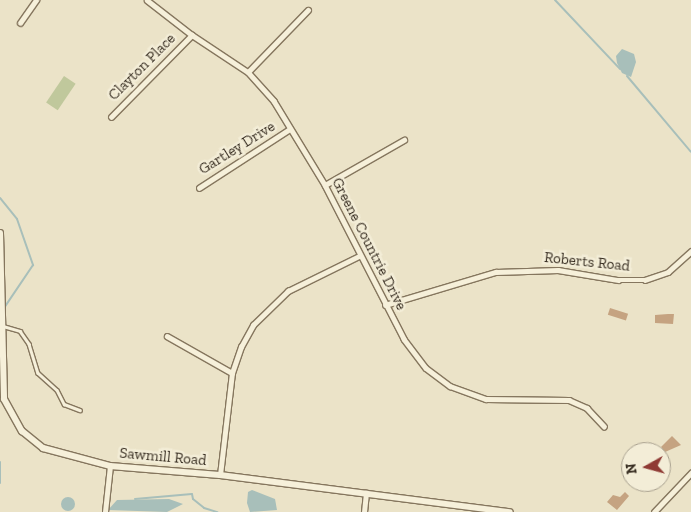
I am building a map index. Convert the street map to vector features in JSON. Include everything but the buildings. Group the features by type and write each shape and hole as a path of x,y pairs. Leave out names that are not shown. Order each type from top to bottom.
{"street":[{"path":"20,23 36,0"},
{"name":"Greene Countrie Drive","path":"148,0 192,35 248,72 274,101 325,185 359,256 419,359 450,386 475,396 499,400 569,400 587,408 604,426"},
{"path":"248,72 308,10"},
{"name":"Clayton Place","path":"111,117 192,35"},
{"name":"Gartley Drive","path":"199,188 207,180 290,129"},
{"path":"325,185 404,140"},
{"name":"Sawmill Road","path":"0,233 4,399 22,431 43,448 110,466 220,474 510,512"},
{"name":"Roberts Road","path":"386,305 496,272 558,270 623,280 645,280 668,272 691,251"},
{"path":"220,474 232,373 248,334 268,307 288,291 359,256"},
{"path":"167,336 232,373"},
{"path":"105,512 110,466"},
{"path":"654,512 691,473"},
{"path":"364,512 366,493"}],"lane":[{"path":"1,326 20,331 29,344 38,373 57,390 64,404 80,410"}],"green space":[{"path":"64,76 76,84 58,110 46,103"}],"water":[{"path":"622,49 634,54 636,62 631,77 622,73 617,63 616,56"},
{"path":"252,490 275,499 277,510 250,512 247,503 248,492"},
{"path":"65,497 71,497 75,504 71,511 65,511 61,507 61,501"},
{"path":"169,499 183,504 167,512 108,510 117,500"}],"waterway":[{"path":"555,0 620,69"},
{"path":"627,76 691,152"},
{"path":"0,198 17,219 33,265 4,308"},
{"path":"0,462 0,483"},
{"path":"135,499 192,494 193,499 204,508 217,512"}]}
